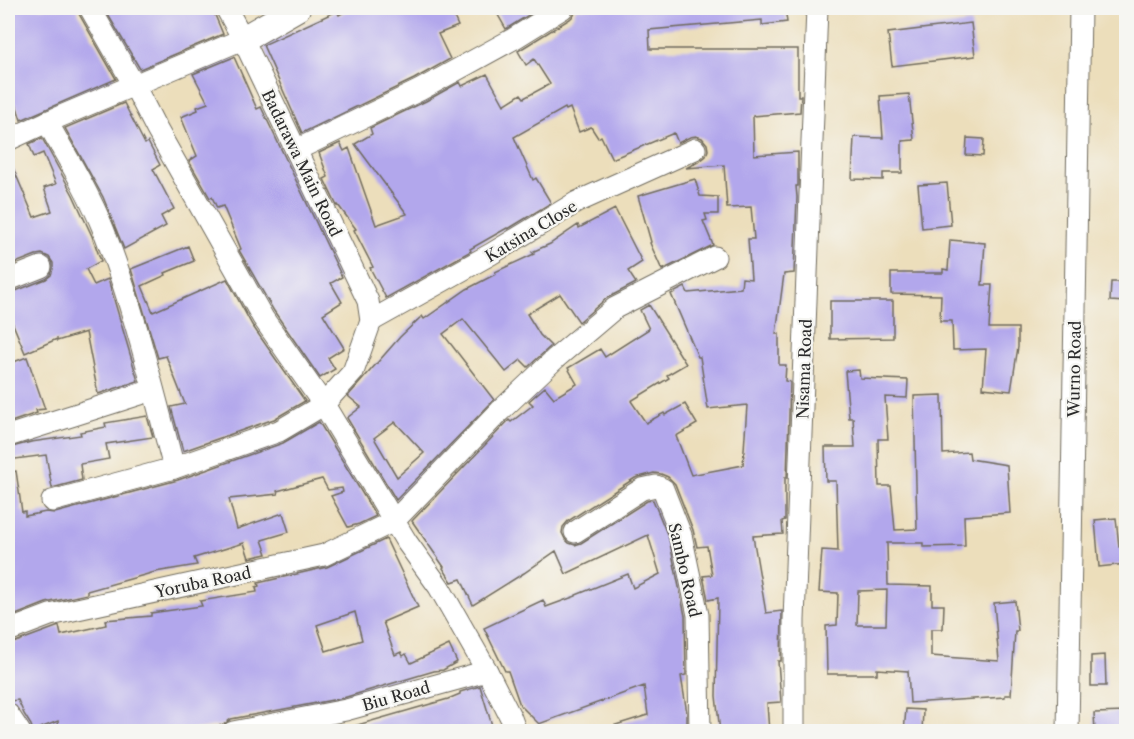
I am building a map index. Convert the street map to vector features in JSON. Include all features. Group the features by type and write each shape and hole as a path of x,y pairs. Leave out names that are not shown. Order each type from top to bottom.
{"street":[{"path":"90,8 263,318 323,405 406,541 439,587 487,671 516,732"},
{"name":"Badarawa Main Road","path":"226,8 368,301 371,321"},
{"path":"8,140 243,39 297,8"},
{"path":"296,150 420,90 513,39 563,8"},
{"name":"Nisama Road","path":"794,732 794,620 818,8"},
{"name":"Wurno Road","path":"1068,732 1080,8"},
{"path":"47,122 76,173 104,230 132,312 174,468"},
{"name":"Katsina Close","path":"371,321 482,260 577,202 695,149"},
{"name":"Yoruba Road","path":"8,631 50,615 324,555 394,520 500,411 548,365 615,308 716,257"},
{"path":"8,280 41,267"},
{"path":"52,501 174,468 279,431 323,405 353,372 371,321"},
{"path":"8,436 153,390"},
{"name":"Sambo Road","path":"575,532 642,489 656,486 663,489 681,535 698,615 699,732"},
{"name":"Biu Road","path":"234,732 346,711 487,671"},
{"path":"8,714 20,732"}],"building":[{"path":"8,8 77,8 116,79 21,120 16,104 8,108"},
{"path":"104,8 212,8 223,34 140,69"},
{"path":"351,8 450,8 458,26 438,34 450,59 302,133 263,45 337,11 339,15"},
{"path":"494,8 540,8 506,29"},
{"path":"576,8 785,8 787,22 762,25 762,20 649,30 650,49 798,49 800,112 753,116 754,155 798,152 794,273 784,274 776,334 779,334 779,365 786,365 785,381 790,382 785,520 782,521 783,534 753,536 766,613 782,611 781,661 778,661 781,702 767,703 769,732 720,732 716,696 718,598 708,600 703,576 712,575 707,546 697,547 693,530 675,484 668,477 654,473 635,478 568,521 562,533 569,543 575,545 581,543 647,501 653,500 669,539 685,616 686,675 681,676 687,713 687,732 607,732 606,728 648,715 644,686 539,724 520,705 508,671 505,671 484,628 543,600 546,607 628,574 633,588 660,574 648,535 566,574 556,551 473,605 461,579 452,582 412,521 509,420 511,422 533,405 529,401 545,387 554,398 577,384 568,368 600,349 605,357 649,329 640,310 649,305 686,364 667,375 669,378 631,401 646,423 685,404 697,424 676,436 691,475 743,465 747,405 708,409 700,357 698,357 671,294 685,287 688,293 741,288 742,278 751,279 748,239 754,239 751,207 727,208 724,165 686,168 706,156 707,144 702,138 690,137 678,143 674,133 612,159 601,136 598,138 591,127 579,132 570,108 566,110 565,108 514,137 533,180 536,178 551,203 386,298 370,268 373,267 354,230 356,229 337,206 324,179 328,177 319,153 340,143 344,151 349,148 376,225 407,214 355,144 372,134 370,128 460,82 462,86 487,74 504,105 521,94 524,98 550,84 534,59 526,65 518,51 570,19"},
{"path":"971,23 975,56 892,66 888,33"},
{"path":"234,57 257,109 261,107 342,277 331,283 342,302 323,314 344,348 328,358 335,369 320,378 274,311 239,250 241,249 223,206 217,208 189,161 197,156 181,117 208,103 193,74"},
{"path":"909,94 914,140 902,141 902,173 883,173 883,180 852,179 854,137 883,138 880,96"},
{"path":"124,103 145,144 148,142 160,165 153,169 174,209 161,216 166,226 124,249 103,197 65,128"},
{"path":"42,138 92,236 101,261 86,269 94,285 108,279 138,381 98,394 86,332 57,341 57,339 25,353 8,312 8,293 46,279 51,275 53,269 53,263 49,257 42,254 8,266 8,156 34,217 52,211 44,188 56,184 43,153 34,157 29,144"},
{"path":"967,138 984,139 983,156 966,155"},
{"path":"695,179 700,196 718,197 718,214 705,214 707,220 703,221 713,245 662,270 650,243 638,196"},
{"path":"947,183 951,225 922,228 918,185"},
{"path":"615,209 642,262 628,271 636,283 607,298 579,322 560,294 527,314 540,335 551,346 528,367 521,360 506,372 463,319 443,334 494,400 396,500 347,418 361,407 348,396 400,337 422,316 424,319 467,289 496,274 495,272 534,254 532,252 550,244 578,225 579,228","holes":["395,422 424,453 397,477 374,438"]},
{"path":"950,240 985,243 982,285 992,285 989,328 1018,328 1018,347 1011,391 983,388 986,349 953,350 952,321 940,321 941,295 891,294 891,273 943,273 943,269 948,270"},
{"path":"188,246 194,261 142,286 153,312 227,279 252,325 305,401 274,419 183,451 171,407 185,404 166,356 158,358 131,269"},
{"path":"1111,282 1126,282 1126,302 1110,301"},
{"path":"830,301 893,301 893,338 830,339"},
{"path":"27,357 45,409 36,410 37,413 8,423 8,364"},
{"path":"859,370 860,378 908,380 907,398 885,397 888,439 878,439 879,486 891,486 895,530 917,529 914,396 942,395 943,454 969,452 970,459 1007,465 1010,513 964,516 965,546 923,547 923,543 887,543 888,585 932,586 932,605 944,605 943,629 931,629 931,656 999,661 994,603 1015,601 1018,631 1015,631 1011,695 910,703 908,671 877,669 877,674 827,674 826,626 837,625 838,593 819,592 822,550 838,551 836,481 826,481 825,447 855,447 853,418 849,418 845,371","holes":["887,590 886,625 857,625 858,591"]},
{"path":"147,416 153,437 106,444 109,459 80,464 82,480 52,488 46,455 8,460 8,448 31,442 81,435 80,432 106,427 105,423"},
{"path":"319,422 376,516 348,527 331,496 343,492 342,488 328,490 322,479 277,491 278,494 229,499 237,529 283,513 289,532 262,540 267,554 249,558 244,543 194,558 197,565 155,572 87,591 87,594 46,603 8,618 8,472 16,471 22,512 25,511 25,516 46,512 55,513 178,480 283,443"},
{"path":"1116,518 1119,547 1126,546 1126,564 1099,567 1095,520"},
{"path":"386,539 418,607 383,622 395,655 401,652 403,656 406,654 411,663 449,645 457,662 443,670 343,698 231,719 223,725 178,732 59,732 58,721 33,731 18,700 10,701 8,644 59,626 61,635 106,625 105,620 151,616 151,613 202,606 200,601 257,592 258,583 327,567","holes":["355,612 362,640 326,651 317,625"]},
{"path":"1105,655 1106,686 1091,686 1091,656"},
{"path":"480,686 494,732 347,732 347,728 448,699 460,692"},
{"path":"906,709 923,710 922,732 904,732"},
{"path":"1126,712 1126,732 1095,732 1094,713"}]}
